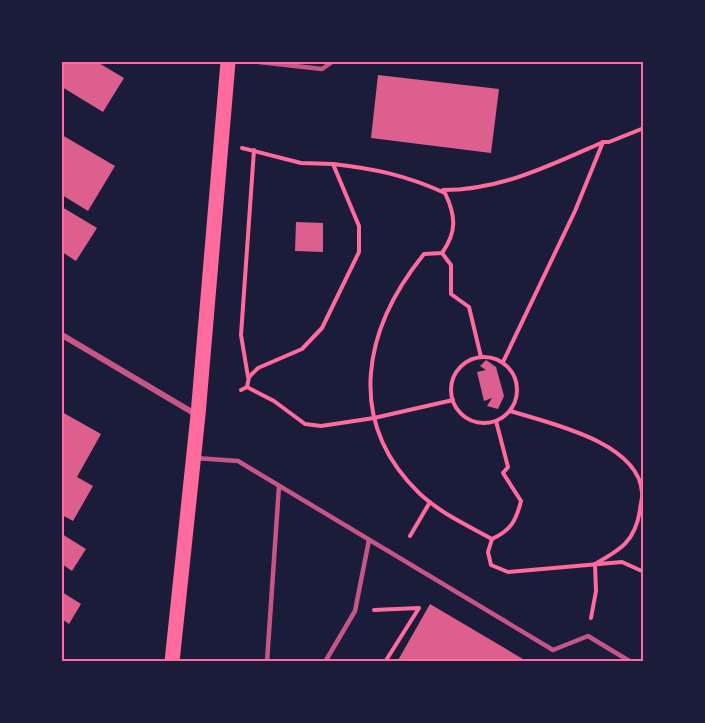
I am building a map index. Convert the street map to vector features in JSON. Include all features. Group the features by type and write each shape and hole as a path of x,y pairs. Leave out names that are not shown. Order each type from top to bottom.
{"main road":[{"path":"172,662 198,415 228,62"}],"street":[{"path":"62,335 198,415"}],"lane":[{"path":"259,62 322,69 332,62"},
{"path":"193,458 238,461 553,650 588,636 631,662"},
{"path":"267,662 279,486"},
{"path":"325,662 355,611 369,540"}],"path":[{"path":"440,190 470,190 532,174 603,142 609,142 644,128"},
{"path":"502,362 575,211 603,142"},
{"path":"221,146 254,150 301,163 333,164 386,171 440,190 445,193 455,214 452,239 442,253"},
{"path":"247,387 249,377 241,335 254,150"},
{"path":"249,377 258,369 302,349 322,328 359,252 359,226 333,164"},
{"path":"442,253 452,265 451,294 469,307 481,357"},
{"path":"442,253 424,254 414,266 377,338 369,373 374,418 379,438 404,477 430,502 492,539"},
{"path":"481,357 502,362 515,376 517,385 517,394 510,411 496,421 487,423 470,420 457,408 453,400 452,383 459,369 481,357"},
{"path":"247,387 274,401 305,424 321,426 374,418 453,400"},
{"path":"241,390 247,387"},
{"path":"510,411 576,432 610,447 634,470 642,492 638,521 624,548 595,564"},
{"path":"496,421 508,467 503,473 521,501 517,517 509,531 492,539 488,552 491,566 508,573 622,562 644,572"},
{"path":"410,536 430,502"},
{"path":"588,636 596,591 595,564"},
{"path":"355,611 419,608 386,662"}],"building":[{"path":"62,62 97,62 124,78 103,112 62,87"},
{"path":"378,75 499,89 491,153 371,138"},
{"path":"62,135 115,166 88,211 62,195"},
{"path":"62,207 97,228 76,261 62,252"},
{"path":"296,222 323,223 323,252 295,251"},
{"path":"486,360 496,367 504,396 498,409 487,406 492,398 484,401 477,372 486,370 480,366"},
{"path":"62,412 101,434 77,477 93,486 73,521 62,515"},
{"path":"62,534 86,549 72,571 62,564"},
{"path":"62,592 81,604 69,624 62,619"},
{"path":"430,604 528,662 397,662"}]}
